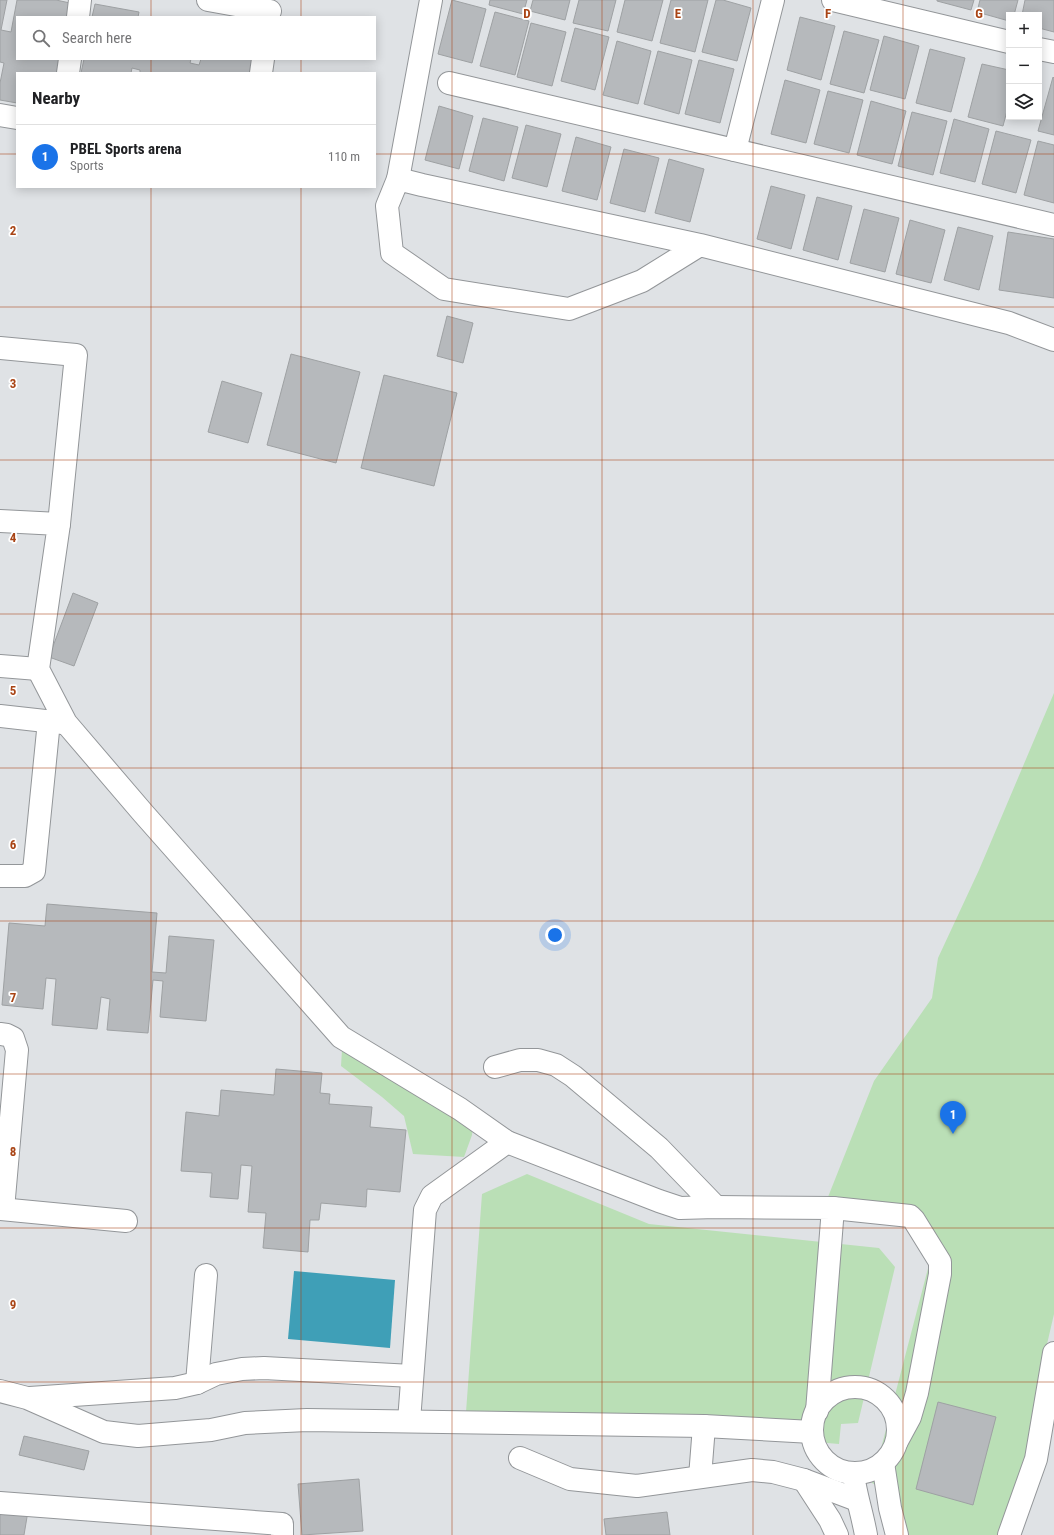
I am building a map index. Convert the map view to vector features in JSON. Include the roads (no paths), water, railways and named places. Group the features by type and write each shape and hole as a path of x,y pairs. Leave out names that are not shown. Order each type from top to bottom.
{"street":[{"path":"78,16 80,0"},
{"path":"208,0 270,9"},
{"path":"431,0 398,179 386,206 392,253 444,289 569,309 642,281 700,245"},
{"path":"735,150 772,0"},
{"path":"833,0 1006,41"},
{"path":"1042,50 1054,52"},
{"path":"68,72 70,60"},
{"path":"261,72 263,60"},
{"path":"449,83 1054,225"},
{"path":"0,115 16,118"},
{"path":"398,179 700,245 1009,323 1054,340"},
{"path":"0,348 76,355 59,524 38,669 58,722 143,812 341,1037 460,1109 507,1142 658,1201 680,1208 833,1208 910,1216 914,1220 940,1262 940,1274 917,1393 910,1417 891,1453 883,1463 873,1469 863,1472 852,1473 829,1465 820,1456 814,1444 812,1432 817,1411 833,1208"},
{"path":"0,521 59,524"},
{"path":"0,666 38,669"},
{"path":"0,716 58,722"},
{"path":"0,876 25,876 34,871 58,722"},
{"path":"0,1034 13,1038 17,1050 2,1209 126,1221"},
{"path":"495,1067 520,1060 538,1060 556,1065 574,1076 658,1148 716,1207"},
{"path":"409,1421 425,1210 432,1196 507,1142"},
{"path":"197,1383 206,1275"},
{"path":"1008,1535 1036,1459 1054,1353"},
{"path":"27,1398 175,1388 197,1383 216,1374 242,1369 264,1368 412,1376"},
{"path":"817,1411 825,1399 837,1392 850,1388 864,1388 876,1393 887,1402 894,1414 898,1427 897,1441"},
{"path":"0,1391 27,1398 104,1432 138,1436 203,1431 245,1423 307,1420 704,1426 812,1432"},
{"path":"700,1477 704,1426"},
{"path":"520,1458 570,1479 637,1486 752,1470 773,1472 804,1480 862,1517"},
{"path":"883,1463 890,1508 897,1535"},
{"path":"852,1473 862,1517"},
{"path":"804,1480 830,1520 837,1535"},
{"path":"0,1503 282,1524 282,1535"}],"water":[{"path":"294,1271 395,1280 390,1348 288,1339"}],"place":[{"name":"PBEL Sports arena","path":"953,1134"}]}
